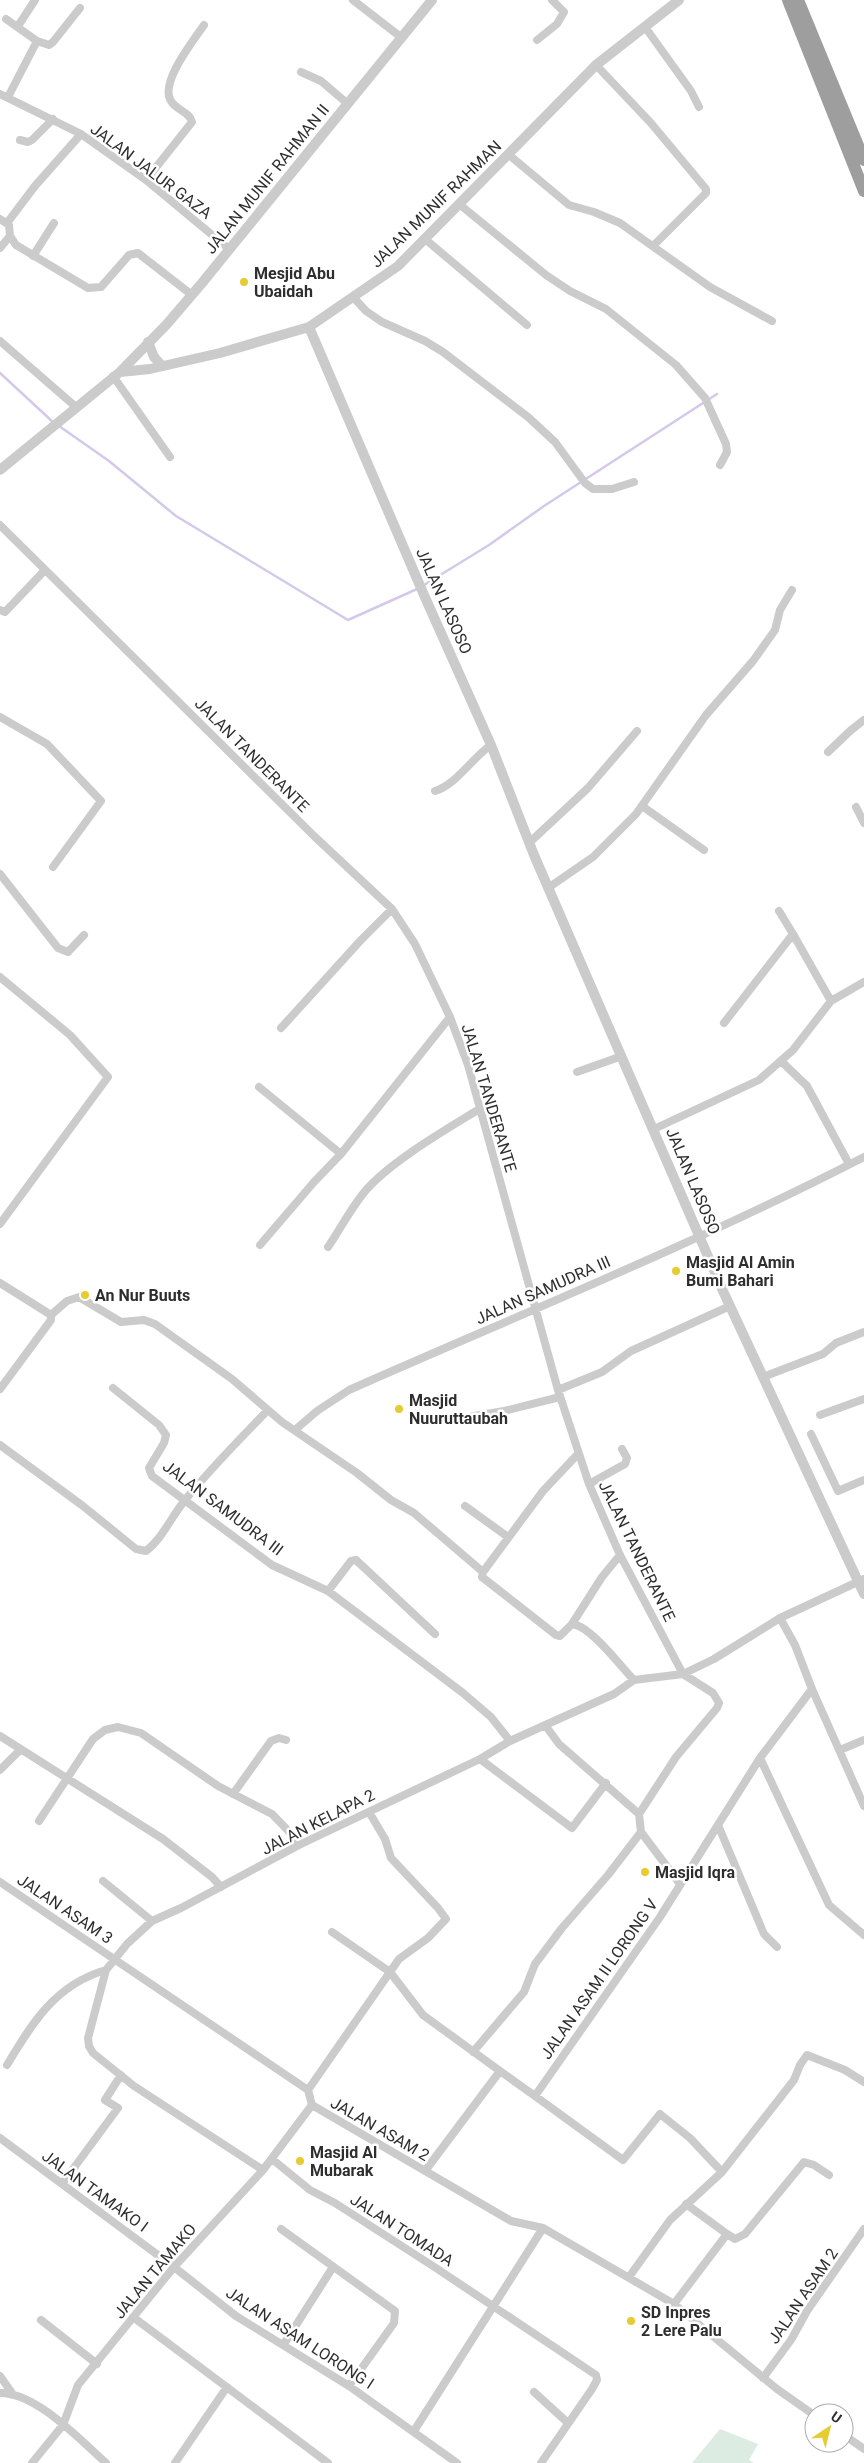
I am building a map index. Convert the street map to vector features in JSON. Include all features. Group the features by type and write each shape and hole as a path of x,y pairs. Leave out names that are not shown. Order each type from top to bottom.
{"highway":[{"path":"788,0 864,191"},
{"path":"798,0 864,160"}],"street":[{"path":"18,26 35,0"},
{"path":"353,0 402,38"},
{"name":"JALAN MUNIF RAHMAN II","path":"117,374 192,294 432,0"},
{"path":"537,40 557,24 564,12 552,0"},
{"name":"JALAN MUNIF RAHMAN","path":"117,374 220,353 309,327 398,266 596,65 679,0"},
{"path":"6,19 18,26 37,42 49,44 53,42 80,8"},
{"path":"146,180 192,122 191,117 172,102 169,94 175,68 204,25"},
{"path":"645,26 691,91 699,107"},
{"path":"8,97 37,42"},
{"path":"596,65 644,115 706,187 706,193 653,246"},
{"path":"301,72 321,81 348,104"},
{"name":"JALAN JALUR GAZA","path":"0,94 81,134 146,180 229,249"},
{"path":"20,140 28,142 32,140 53,119"},
{"path":"81,134 3,221 10,228 10,236 16,245 92,289 101,287 129,255 138,254 192,294"},
{"path":"508,154 569,206 606,216 653,246 710,287 772,321"},
{"path":"459,204 546,275 621,319 676,365 706,400 726,444 727,452 720,465"},
{"path":"33,256 54,223"},
{"path":"0,248 10,236"},
{"path":"425,239 527,325"},
{"path":"353,297 366,311 382,322 425,340 443,352 516,408 555,442 585,482 593,489 612,489 634,482"},
{"name":"JALAN LASOSO","path":"309,327 424,595 491,745 528,843 730,1306 762,1377 861,1580 864,1594"},
{"path":"0,341 76,407"},
{"path":"148,342 154,357 162,366"},
{"path":"0,470 117,374 170,457"},
{"name":"JALAN TANDERANTE","path":"0,525 314,836 392,909 415,944 450,1017 480,1108 534,1308 577,1455 620,1555 683,1674"},
{"path":"0,610 5,612 12,607 45,570"},
{"path":"548,888 594,857 624,828 642,806 706,715 753,661 775,630 780,610 792,590"},
{"path":"0,717 47,744 101,801 53,867"},
{"path":"828,752 850,730 864,720"},
{"path":"528,843 588,788 638,731"},
{"path":"435,791 444,788 453,781 467,765 491,745"},
{"path":"642,806 704,850"},
{"path":"856,807 864,823"},
{"path":"0,874 58,948 68,952 84,936"},
{"path":"281,1028 361,940 392,909"},
{"path":"779,911 831,1001"},
{"path":"724,1023 793,934"},
{"path":"0,977 70,1035 108,1077 0,1224"},
{"path":"654,1129 752,1084 782,1062 812,1028 831,1001 864,982"},
{"path":"260,1245 341,1154 450,1017"},
{"path":"578,1072 622,1056"},
{"path":"782,1062 807,1086 849,1164"},
{"path":"259,1087 341,1154"},
{"path":"328,1247 360,1198 376,1180 442,1132 480,1108"},
{"name":"JALAN SAMUDRA III","path":"296,1430 317,1411 349,1390 700,1236 864,1157"},
{"path":"0,1283 50,1315"},
{"path":"50,1315 67,1301 79,1297 121,1322 149,1321 232,1379 267,1411 391,1500 414,1513 483,1572 484,1580 556,1635 560,1636 572,1624 602,1578 620,1555"},
{"path":"463,1418 504,1411 559,1394 593,1377 630,1351 730,1306"},
{"path":"0,1389 40,1338 51,1320 50,1315"},
{"path":"762,1377 823,1354 836,1343 864,1332"},
{"name":"JALAN SAMUDRA III","path":"113,1388 162,1428 166,1439 149,1468 152,1476 272,1565 328,1591 462,1693 490,1717 510,1741"},
{"path":"820,1415 864,1399"},
{"path":"0,1445 84,1506 136,1549 146,1551 153,1545 184,1501 267,1411"},
{"path":"811,1434 838,1491 864,1480"},
{"path":"589,1484 625,1464 627,1458 622,1449"},
{"path":"483,1572 543,1491 577,1455"},
{"path":"465,1506 508,1538"},
{"path":"328,1591 351,1561 356,1560 435,1634"},
{"name":"JALAN KELAPA 2","path":"121,2075 93,2053 89,2046 88,2038 106,1970 114,1958 152,1921 301,1844 480,1759 510,1741 614,1694 634,1680 683,1674 714,1659 780,1618 861,1580"},
{"path":"780,1618 795,1646 864,1806"},
{"path":"572,1624 580,1626 589,1634 634,1680"},
{"path":"680,1884 641,1832 639,1814 676,1756 718,1708 719,1703 713,1693 683,1674"},
{"name":"JALAN ASAM II LORONG V","path":"535,2096 617,1981 760,1758 812,1689"},
{"path":"545,1726 559,1744 606,1783 639,1814"},
{"path":"39,1821 88,1745 98,1734 110,1728 124,1727 141,1733 233,1794 272,1814 301,1844"},
{"path":"0,1736 163,1839 212,1877 221,1887"},
{"path":"233,1794 271,1741 279,1738 286,1740"},
{"path":"840,1750 864,1740"},
{"path":"0,1770 20,1750"},
{"path":"760,1758 829,1905 864,1935"},
{"path":"480,1759 572,1828 606,1783"},
{"path":"114,1958 308,2090 400,1959 428,1938 446,1919 391,1858 385,1840 369,1812"},
{"path":"718,1825 764,1934 777,1947"},
{"path":"473,2052 524,1992 535,1964 562,1928 602,1882 641,1832"},
{"path":"103,1881 152,1921"},
{"name":"JALAN ASAM 3","path":"0,1882 114,1958"},
{"path":"332,1932 390,1972 423,2015 621,2160 625,2160 650,2124 660,2114 690,2138 722,2172"},
{"path":"7,2065 32,2022 43,2009 83,1979 106,1970"},
{"path":"629,2277 650,2245 686,2204 722,2172 794,2080 800,2065 807,2055 845,2070 864,2082"},
{"path":"425,2171 500,2071"},
{"path":"62,2184 118,2108 105,2100 121,2075 166,2109 208,2132 263,2170"},
{"name":"JALAN ASAM 2","path":"308,2090 312,2105 511,2221 543,2228 674,2304 763,2378 804,2408"},
{"name":"JALAN TAMAKO","path":"32,2463 63,2425 78,2385 97,2364 174,2266 263,2170 312,2105"},
{"name":"JALAN TAMAKO I","path":"0,2138 174,2266"},
{"name":"JALAN TOMADA","path":"272,2159 310,2190 336,2203 456,2281 492,2308 596,2375 597,2380 568,2423"},
{"path":"686,2204 735,2239 745,2234 804,2162 814,2165 829,2175"},
{"path":"414,2430 543,2228"},
{"path":"281,2229 394,2310 396,2315 394,2323 349,2386"},
{"name":"JALAN ASAM 2","path":"763,2378 791,2340 807,2311 864,2229"},
{"path":"674,2304 727,2234"},
{"name":"JALAN ASAM LORONG I","path":"174,2266 236,2316 349,2386 414,2430 457,2463"},
{"path":"284,2344 333,2267"},
{"path":"134,2317 328,2463"},
{"path":"41,2320 97,2364"},
{"path":"0,2376 12,2393"},
{"path":"175,2463 227,2387"},
{"path":"534,2392 568,2423 541,2463"},
{"path":"0,2393 12,2393 38,2406 106,2463"}],"shaded area":[{"path":"720,2429 758,2444 749,2460 754,2463 692,2463"}],"waterway":[{"path":"0,373 54,423"},
{"path":"424,585 489,545 544,506 717,394"},
{"path":"59,426 109,461 176,516 348,620 417,589"}],"place":[{"name":"Mesjid Abu Ubaidah","path":"244,282"},
{"name":"Masjid Al Amin Bumi Bahari","path":"676,1271"},
{"name":"An Nur Buuts","path":"85,1295"},
{"name":"Masjid Nuuruttaubah","path":"399,1409"},
{"name":"Masjid Iqra","path":"645,1872"},
{"name":"Masjid Al Mubarak","path":"300,2161"},
{"name":"SD Inpres 2 Lere Palu","path":"631,2321"}]}
